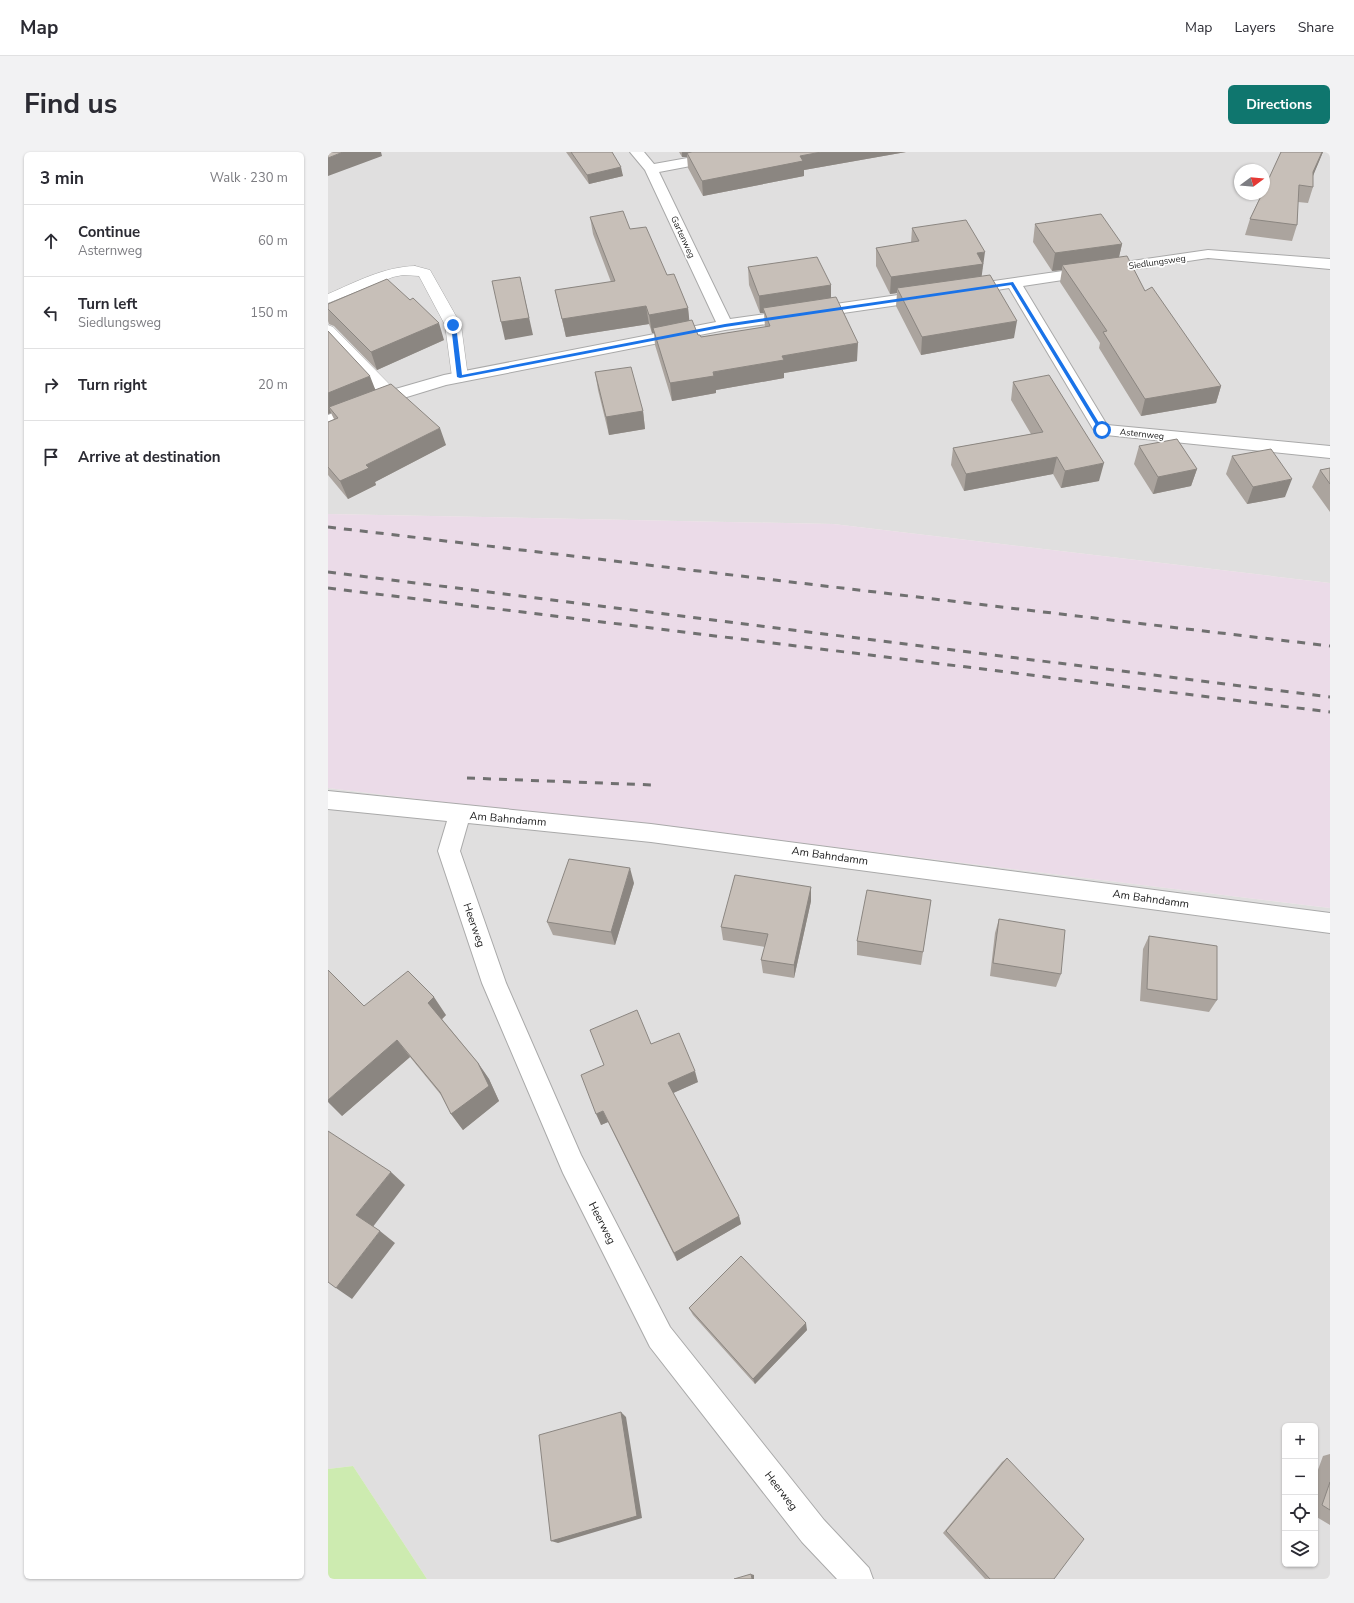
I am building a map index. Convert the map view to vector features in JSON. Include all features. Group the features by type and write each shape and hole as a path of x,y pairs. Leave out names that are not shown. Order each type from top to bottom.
{"street":[{"name":"Gartenweg","path":"637,152 650,169 725,325"},
{"path":"650,169 743,152"},
{"name":"Siedlungsweg","path":"328,421 391,396 460,377 725,325 1208,254 1329,262"},
{"name":"Asternweg","path":"1013,283 1102,430 1330,452"},
{"name":"Am Bahndamm","path":"328,800 650,833 1330,923"},
{"name":"Heerweg","path":"460,814 449,851 494,982 572,1164 660,1337 813,1531 858,1579"}],"lane":[{"path":"328,299 394,272 418,270 426,273 453,325 460,377"},
{"path":"328,330 391,396"}],"shaded area":[{"path":"328,152 1330,152 1330,583 833,524 328,514"},
{"path":"328,514 833,524 1330,583 1330,908 653,825 497,809 328,788"},
{"path":"328,788 497,809 653,825 1330,908 1330,1579 427,1579 353,1466 328,1469"}],"green space":[{"path":"353,1466 427,1579 328,1579 328,1469"}],"building":[{"path":"328,152 343,152 328,158"},
{"path":"571,152 612,152 621,167 587,175"},
{"path":"821,152 800,156 803,161 702,181 687,153"},
{"path":"1281,152 1322,152 1313,172 1313,187 1299,185 1297,225 1250,219 1259,200 1270,200 1270,176"},
{"path":"623,211 630,229 646,227 667,275 674,274 688,308 649,315 646,306 562,319 555,290 615,281 590,217"},
{"path":"1101,214 1122,244 1055,253 1035,224"},
{"path":"966,220 985,252 977,253 983,264 891,277 876,248 919,241 912,228"},
{"path":"1127,256 1145,291 1152,287 1221,386 1145,399 1103,332 1107,331 1062,265"},
{"path":"817,257 831,285 759,296 748,267"},
{"path":"990,275 1017,321 922,337 897,288"},
{"path":"520,277 529,318 501,322 492,281"},
{"path":"387,279 410,300 413,298 439,323 371,352 328,309 328,304"},
{"path":"836,297 858,343 782,356 784,360 713,372 714,376 670,383 653,328 692,320 698,335 701,337 770,326 763,308"},
{"path":"328,331 370,376 328,393"},
{"path":"631,367 643,411 606,417 595,372"},
{"path":"1049,375 1104,463 1065,471 1057,457 966,474 953,448 1043,432 1013,382"},
{"path":"391,384 440,428 366,465 369,468 340,481 328,467 328,422 338,418 329,407"},
{"path":"1177,439 1197,469 1158,477 1139,446"},
{"path":"1271,449 1292,479 1253,487 1232,456"},
{"path":"1330,468 1330,484 1320,470"},
{"path":"569,859 630,868 611,932 547,922"},
{"path":"735,875 811,887 794,965 761,960 768,934 721,927"},
{"path":"867,890 931,900 923,952 857,941"},
{"path":"999,919 1065,930 1061,974 993,963"},
{"path":"1149,936 1217,946 1217,1000 1147,989"},
{"path":"328,970 364,1006 408,971 434,997 428,1003 478,1063 489,1086 451,1114 440,1092 397,1040 328,1100"},
{"path":"637,1010 651,1044 679,1033 695,1071 668,1083 739,1216 674,1253 603,1111 596,1114 581,1075 604,1065 590,1030"},
{"path":"328,1131 391,1172 356,1215 380,1231 336,1288 328,1282"},
{"path":"741,1256 806,1323 753,1379 689,1308"},
{"path":"621,1412 637,1516 551,1541 539,1435"},
{"path":"1007,1458 1084,1539 1054,1579 990,1579 946,1531"},
{"path":"1330,1482 1330,1510 1322,1505"},
{"path":"751,1574 752,1579 734,1579"}],"railway":[{"path":"328,527 1330,646"},
{"path":"328,572 1330,697"},
{"path":"328,588 1330,712"},
{"path":"467,778 653,785"}],"route":[{"path":"453,325 460,377 725,325 1013,283 1102,430"}]}
